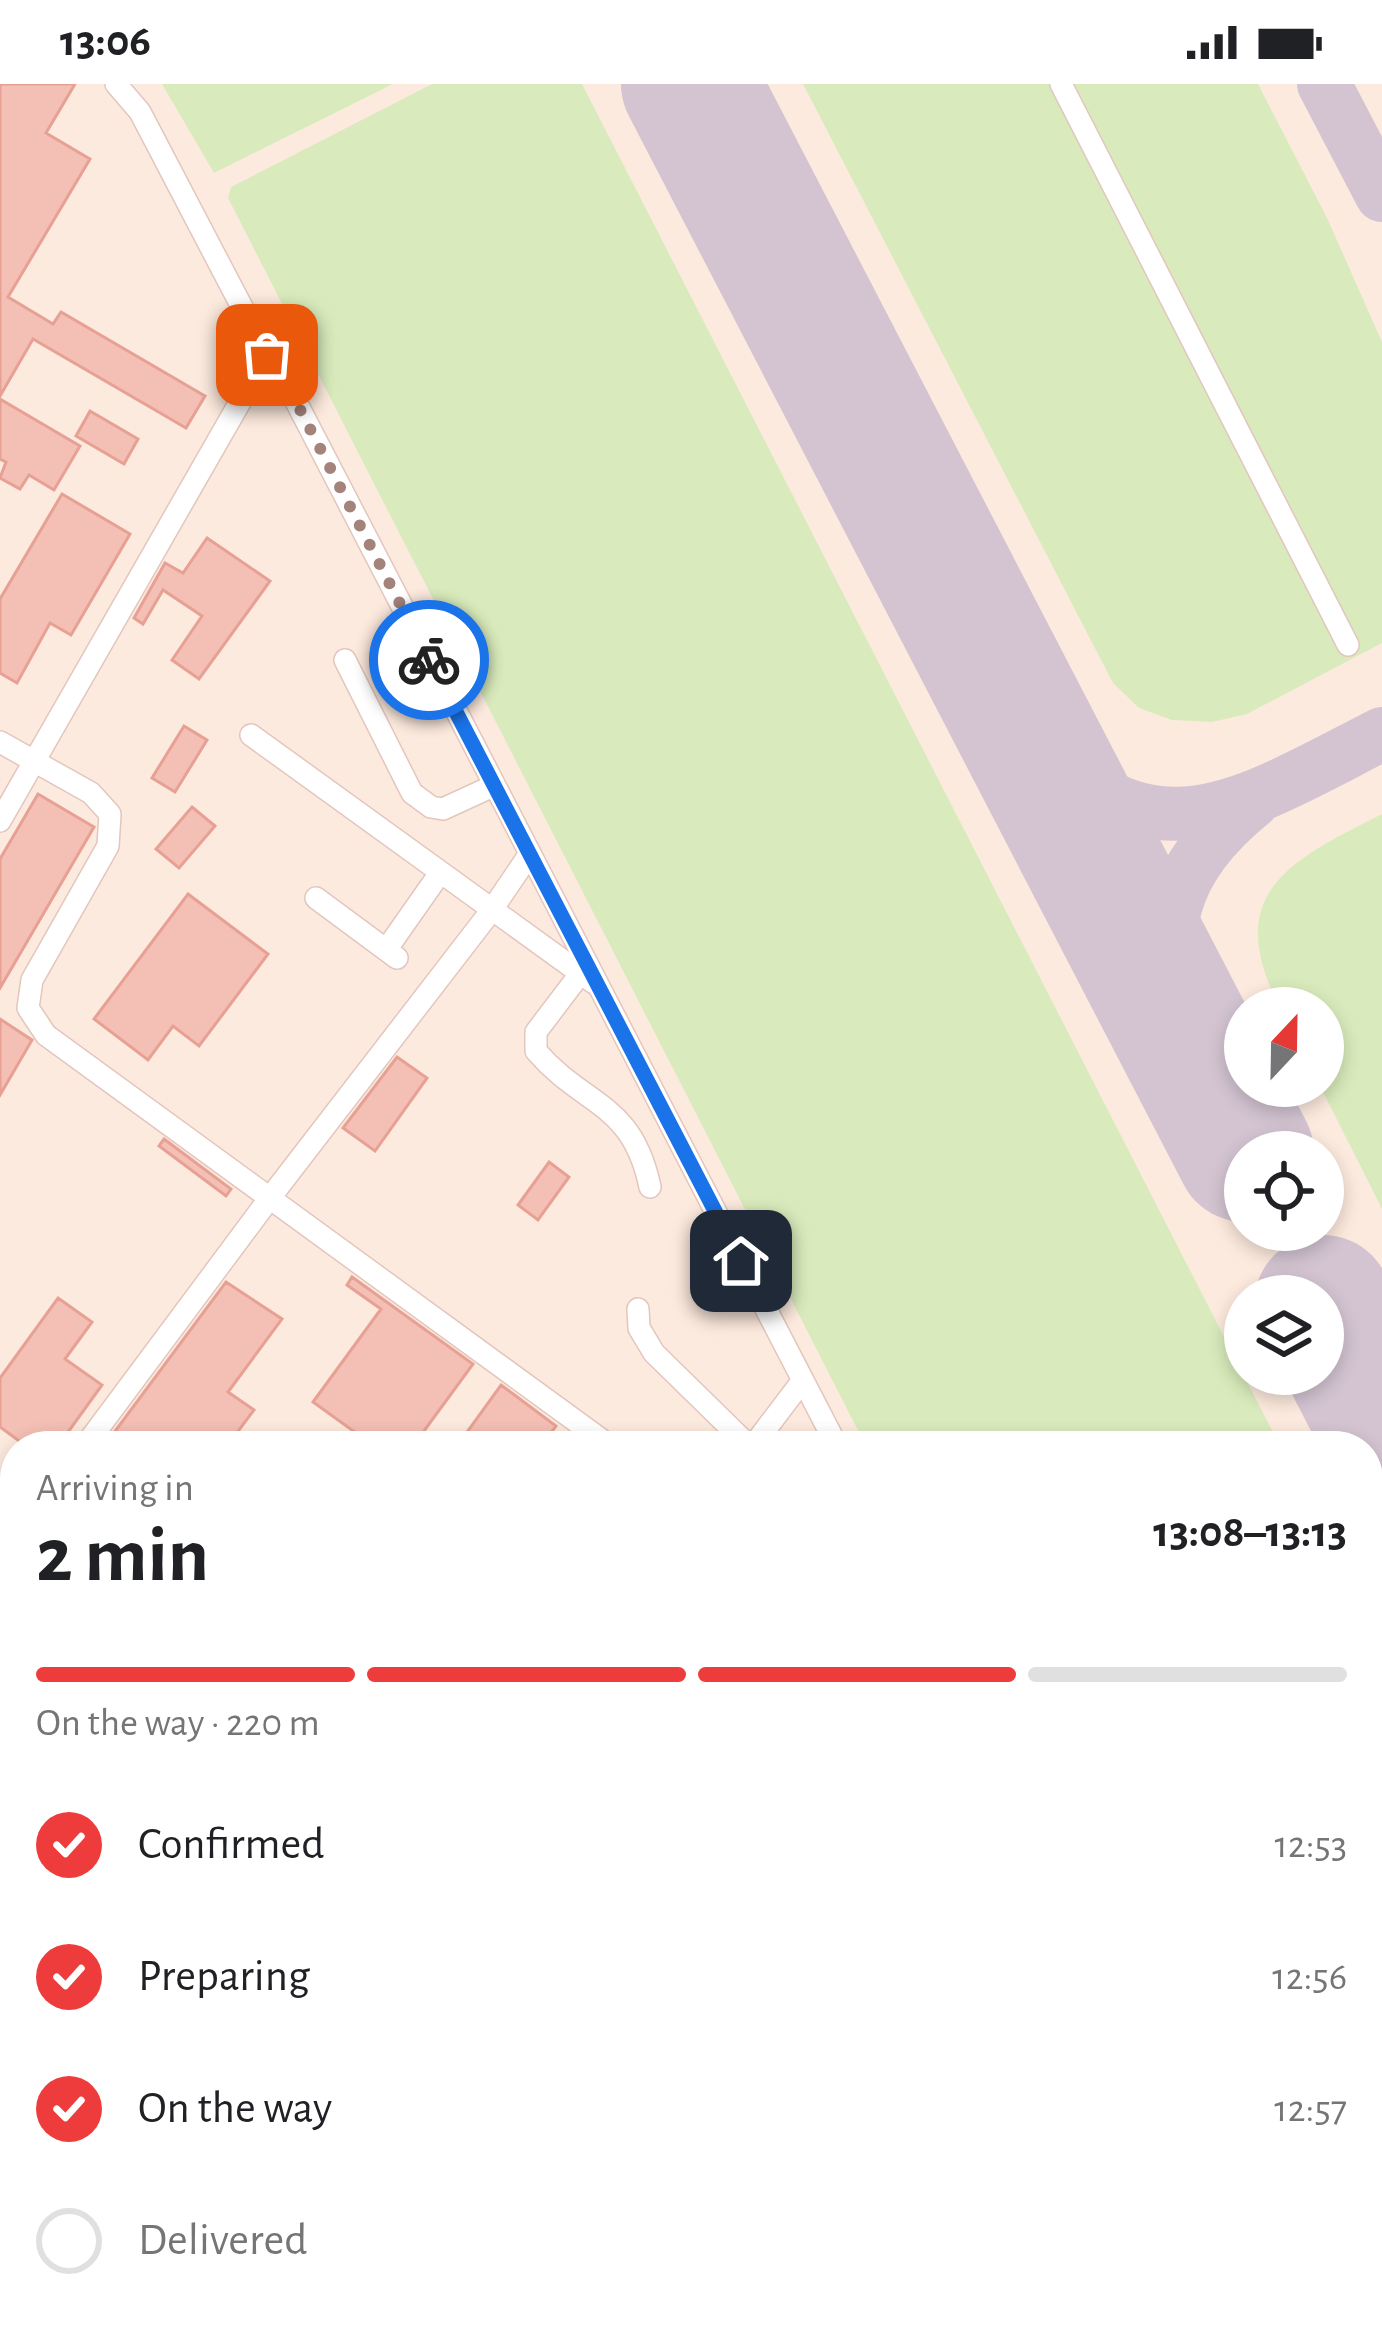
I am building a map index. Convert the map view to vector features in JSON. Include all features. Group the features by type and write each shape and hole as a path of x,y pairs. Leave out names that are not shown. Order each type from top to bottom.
{"street":[{"path":"116,84 140,112 267,355 290,390 530,855 587,979 829,1431"},
{"path":"1061,84 1348,644"},
{"path":"0,821 267,355"},
{"path":"345,660 412,794 421,802 443,809 493,786"},
{"path":"251,735 587,979"},
{"path":"0,742 91,793 110,814 108,846 32,980 28,1008 46,1035 589,1431"},
{"path":"96,1431 530,855"},
{"path":"316,898 392,954 440,873"},
{"path":"587,979 536,1032 536,1052 624,1123 636,1141 650,1187"},
{"path":"638,1309 639,1328 654,1353 735,1431"},
{"path":"763,1431 803,1380"}],"green space":[{"path":"162,84 393,84 214,173"},
{"path":"432,84 582,84 1224,1337 1224,1395 1254,1395 1272,1431 858,1431 228,198 231,187"},
{"path":"803,84 1258,84 1328,220 1382,342 1382,643 1247,714 1212,722 1172,720 1139,708 1113,683"},
{"path":"1382,814 1382,1209 1331,1107 1344,1107 1344,987 1271,987 1258,936 1262,908 1274,886 1319,848"}],"building":[{"path":"0,84 75,84 46,133 90,159 8,297 53,324 61,312 205,396 186,428 33,339 0,396"},
{"path":"0,399 80,446 54,490 29,475 20,489 0,478 6,462 0,459"},
{"path":"90,411 138,439 124,464 76,436"},
{"path":"62,494 130,534 71,635 50,623 17,683 0,673 0,599"},
{"path":"207,538 270,581 199,679 172,660 202,616 163,590 143,624 134,618 165,563 183,573"},
{"path":"184,726 207,740 175,792 152,778"},
{"path":"38,794 94,827 0,988 0,859"},
{"path":"192,807 215,826 179,868 156,849"},
{"path":"188,894 268,954 199,1046 173,1026 148,1060 94,1019"},
{"path":"0,1019 32,1040 0,1095"},
{"path":"397,1057 427,1078 375,1151 343,1128"},
{"path":"164,1139 231,1189 226,1196 159,1146"},
{"path":"549,1162 569,1177 538,1220 518,1205"},
{"path":"352,1277 473,1364 424,1431 353,1431 313,1402 381,1309 347,1285"},
{"path":"226,1282 282,1319 228,1392 254,1410 238,1431 115,1431"},
{"path":"58,1298 92,1322 65,1359 102,1385 69,1431 5,1431 0,1427 0,1378"},
{"path":"501,1385 556,1426 552,1431 468,1431"}],"taxiway":[{"path":"1324,84 1382,195"},
{"path":"1021,721 1066,769 1110,798 1152,812 1194,813 1238,803 1382,734"},
{"path":"1185,1037 1171,966 1175,906 1202,853 1252,802"}],"runway":[{"path":"690,84 1234,1131"},
{"path":"1344,1345 1382,1418"}],"way so far":[{"path":"267,355 290,390 429,660"}],"route":[{"path":"429,660 741,1261"}]}
